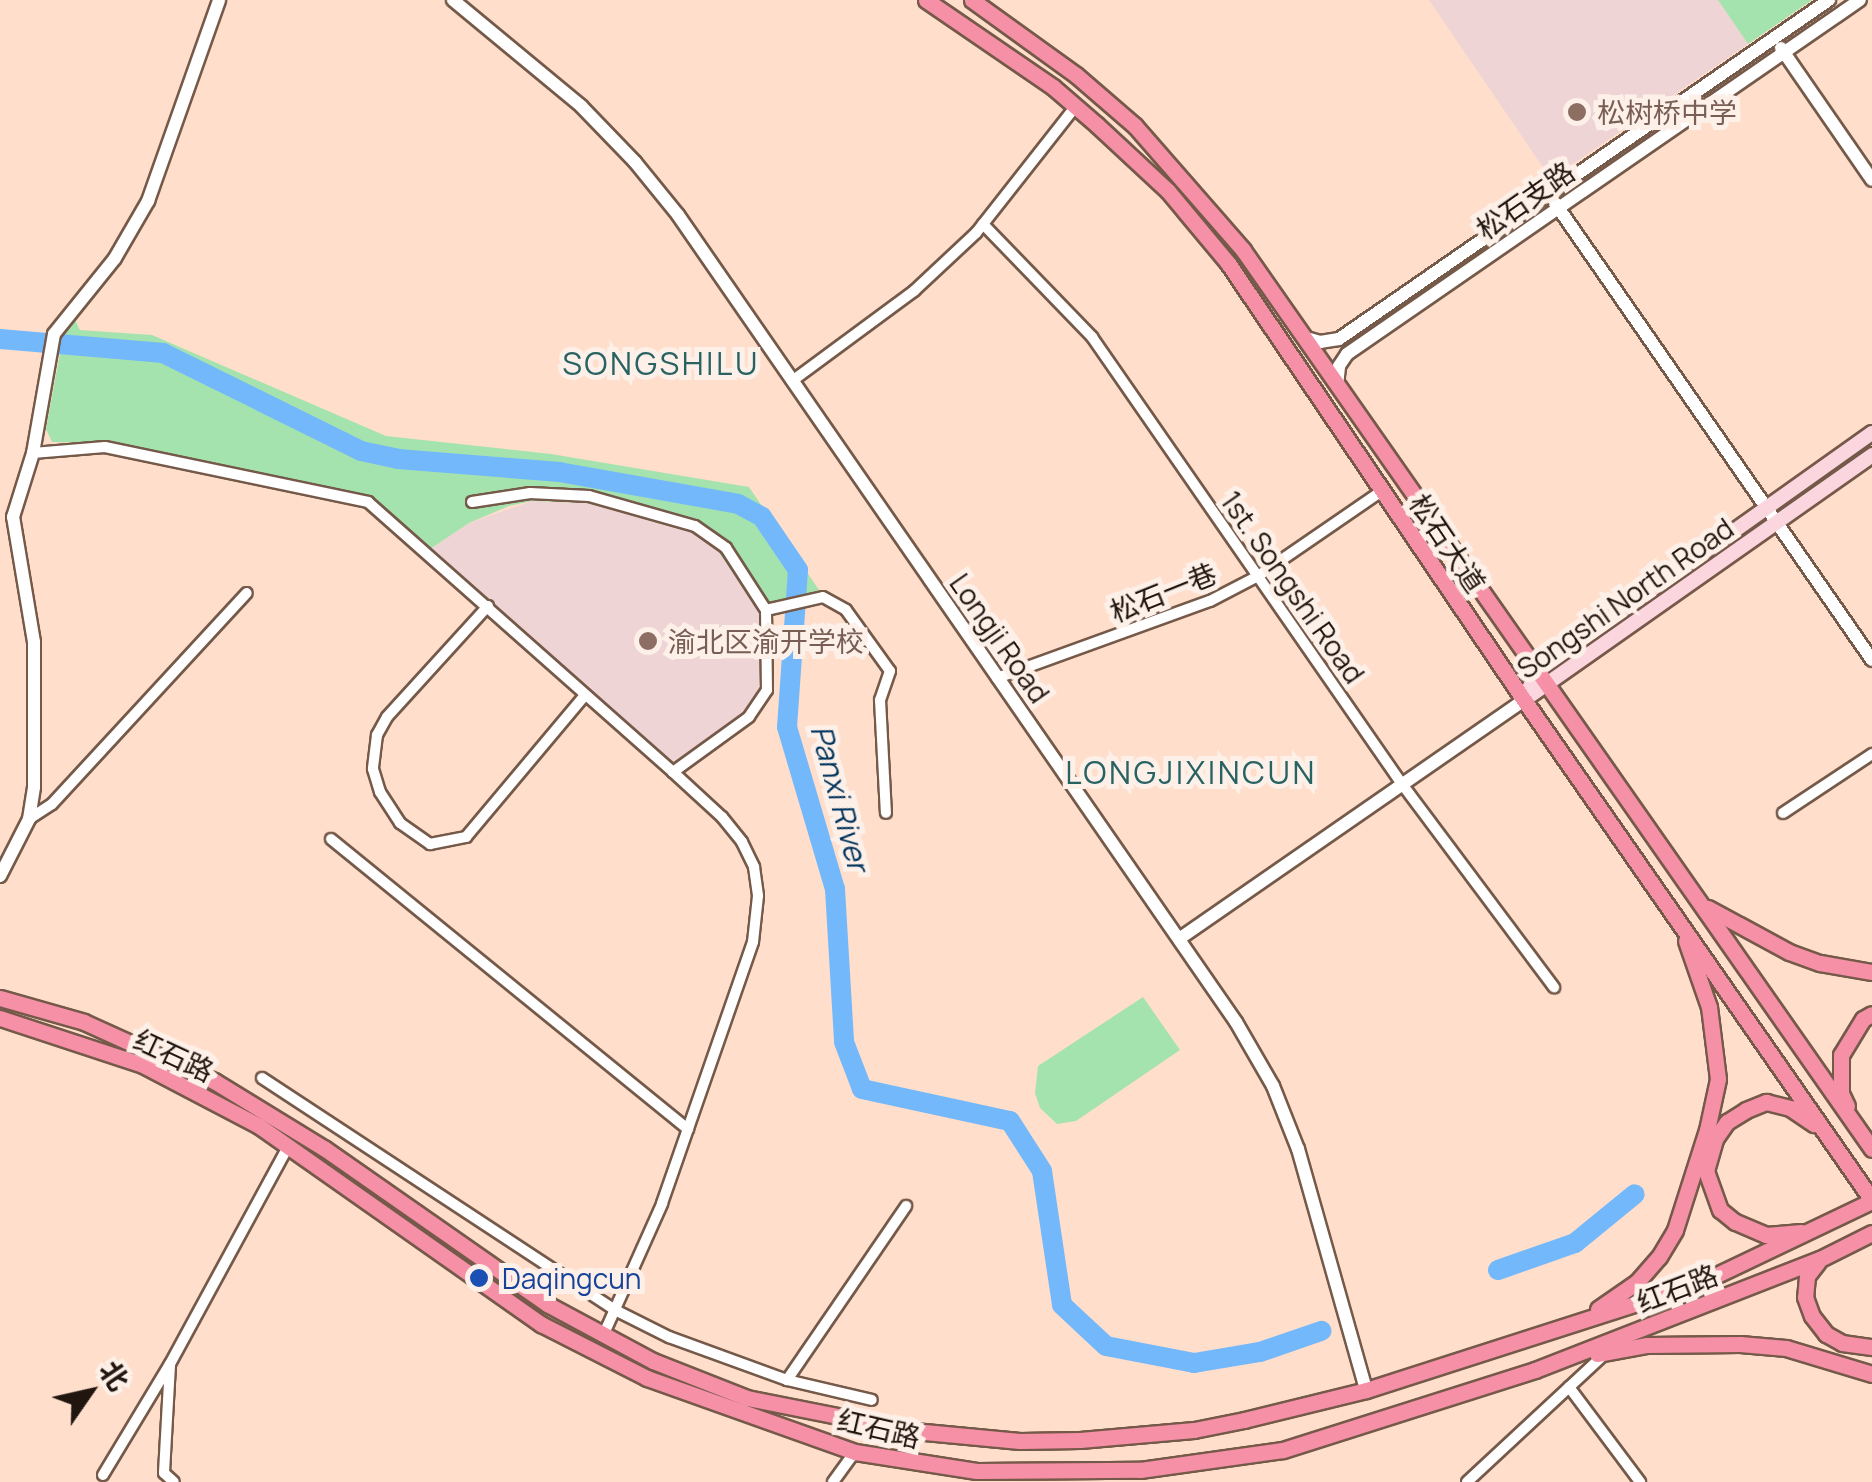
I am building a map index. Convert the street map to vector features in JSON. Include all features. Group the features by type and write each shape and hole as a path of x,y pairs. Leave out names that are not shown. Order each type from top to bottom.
{"highway":[{"name":"松石大道","path":"927,0 1076,106 1168,191 1228,263 1524,700 1872,1200"},
{"name":"松石大道","path":"972,0 990,7 1136,126 1243,250 1872,1150"},
{"path":"1700,903 1788,952 1820,964 1872,972"},
{"path":"1524,1342 1612,1302 1659,1257 1674,1230 1707,1130 1718,1079 1709,1008 1678,919"},
{"name":"红石路","path":"0,998 84,1022 214,1081 267,1111 547,1304 603,1336 747,1398 855,1422 1020,1441 1194,1430 1366,1390 1524,1342 1702,1282 1815,1232"},
{"path":"1852,1120 1842,1093 1842,1055 1863,1018 1872,1014"},
{"name":"红石路","path":"0,1018 143,1065 289,1145 541,1324 647,1378 855,1452 996,1472 1140,1470 1283,1450 1535,1370 1820,1260 1872,1233"},
{"path":"1825,1132 1790,1108 1766,1102 1726,1122 1715,1138 1706,1171 1720,1210 1750,1231 1766,1235 1815,1232 1872,1200"},
{"path":"1820,1260 1807,1276 1805,1297 1812,1316 1826,1334 1842,1343 1872,1347"},
{"path":"1535,1370 1607,1352 1692,1342 1786,1348 1872,1374"}],"main road":[{"name":"Songshi North Road","path":"1524,700 1542,678 1767,506 1872,433"},
{"name":"Songshi North Road","path":"1542,678 1872,455"}],"street":[{"path":"0,876 29,819 34,787 36,673 14,517 33,452 54,334 115,258 148,201 219,0"},
{"name":"Longji Road","path":"453,0 581,106 635,162 678,215 1256,1055 1286,1116 1366,1390"},
{"path":"1302,336 1320,342 1340,340 1829,0"},
{"name":"松石支路","path":"1336,386 1339,366 1347,354 1860,0"},
{"path":"1774,38 1872,180"},
{"path":"792,381 914,292 983,224 1076,106"},
{"path":"1548,193 1872,660"},
{"name":"1st. Songshi Road","path":"983,224 1092,337 1402,784 1554,987"},
{"path":"33,452 105,447 354,498 380,509 722,816 742,842 754,867 758,896 754,942 662,1204 603,1336"},
{"name":"松石一巷","path":"997,678 1194,607 1258,576 1382,490"},
{"path":"472,502 530,493 573,494 695,526 726,548 772,608 769,672 759,705 673,772"},
{"path":"29,819 52,804 247,593"},
{"path":"772,608 823,597 846,610 890,672 880,700 886,814"},
{"path":"488,606 387,717 377,735 372,768 380,792 400,823 430,844 466,837 584,694"},
{"path":"1179,939 1524,700"},
{"path":"1783,813 1872,754"},
{"path":"331,839 688,1129"},
{"path":"262,1078 613,1309 669,1337 787,1380 872,1400"},
{"path":"102,1475 170,1364 289,1145"},
{"path":"787,1380 906,1206"},
{"path":"1471,1481 1607,1352"},
{"path":"170,1364 164,1473 174,1482"},
{"path":"1569,1387 1640,1482"},
{"path":"834,1482 855,1452"}],"shaded area":[{"name":"松树桥中学","path":"1429,0 1718,0 1748,44 1551,179"},
{"name":"渝北区渝开学校","path":"532,501 587,503 692,530 709,539 760,610 763,672 753,704 672,765 430,549 469,523"}],"green space":[{"path":"1718,0 1812,0 1748,44"},
{"path":"74,318 80,330 152,335 386,436 551,454 749,487 819,590 760,610 709,539 692,530 586,503 532,501 509,506 469,523 430,549 383,507 354,494 103,443 52,442 46,429 63,337"},
{"path":"1143,997 1180,1050 1076,1121 1057,1124 1040,1108 1035,1093 1038,1066"}],"waterway":[{"name":"Panxi River","path":"0,339 163,353 361,451 398,459 559,472 738,504 762,517 798,570 787,727 835,889 844,1042 862,1089 1010,1121 1042,1171 1062,1305 1106,1346 1194,1363 1260,1352 1321,1331"},
{"name":"Panxi River","path":"1498,1270 1575,1243 1635,1194"}],"place":[{"name":"松树桥中学","path":"1577,112"},
{"name":"渝北区渝开学校","path":"648,641"},
{"name":"Daqingcun","path":"479,1278"}],"district":[{"name":"SONGSHILU","path":"661,363"},
{"name":"LONGJIXINCUN","path":"1191,772"}]}
